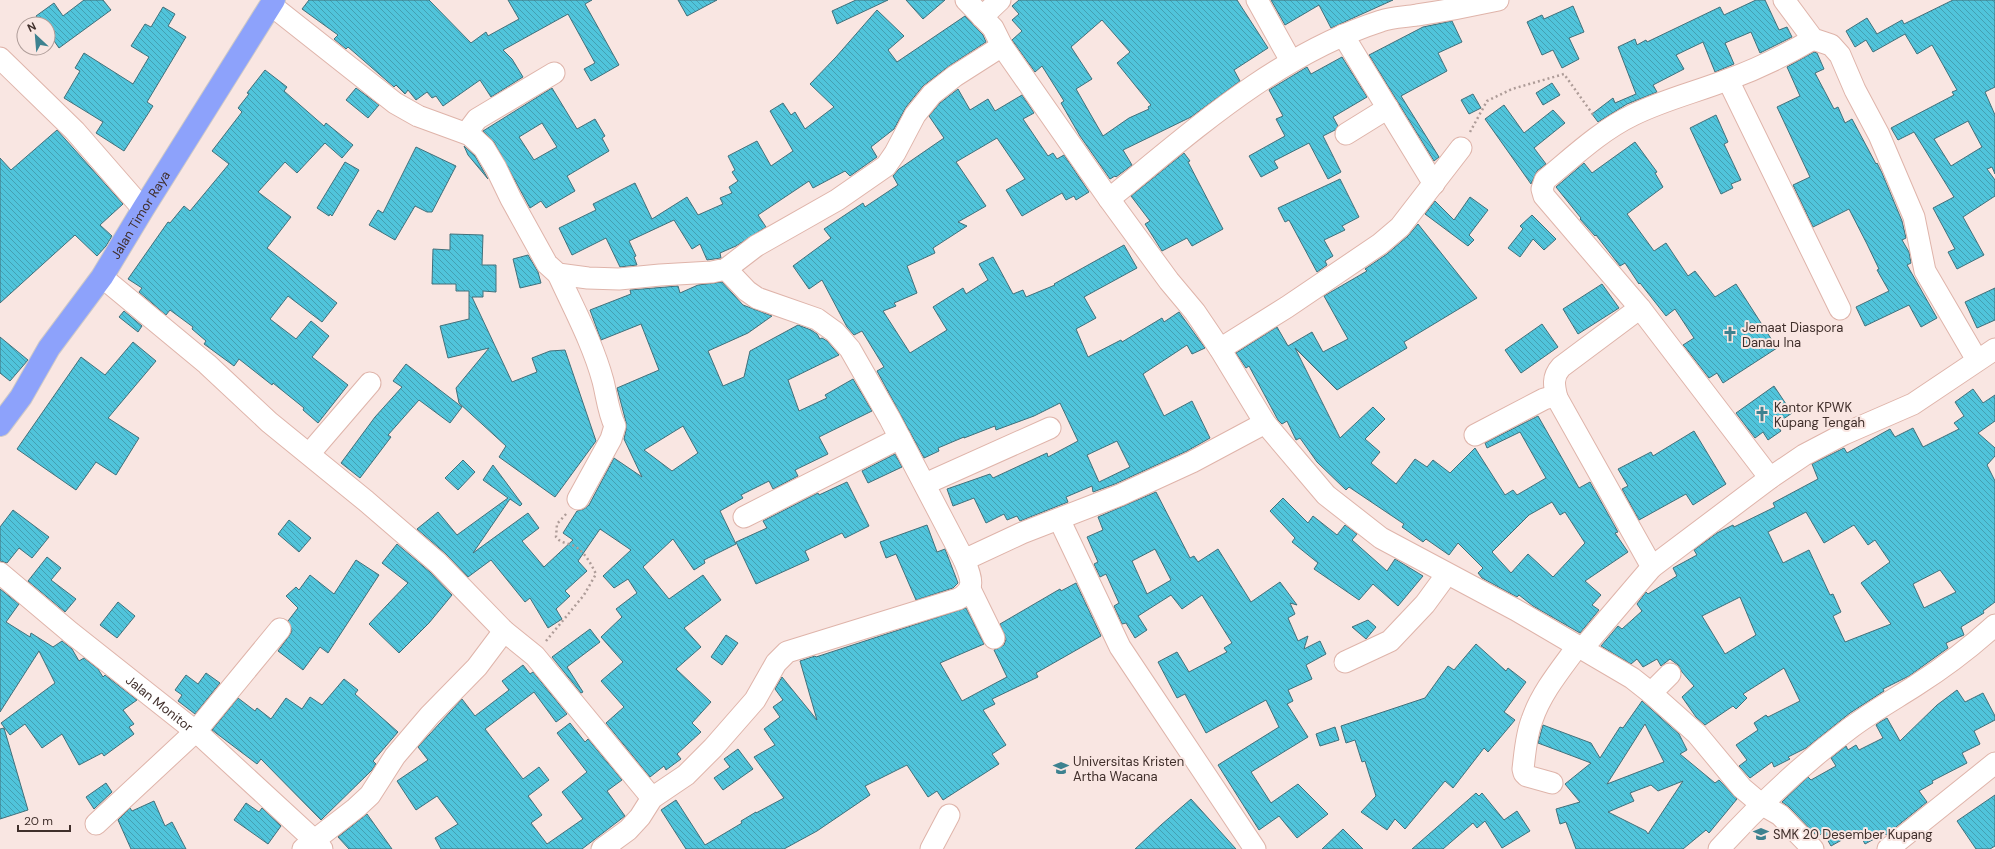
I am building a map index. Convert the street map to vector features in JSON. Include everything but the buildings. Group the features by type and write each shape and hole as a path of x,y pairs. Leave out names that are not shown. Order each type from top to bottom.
{"highway":[{"name":"Jalan Timor Raya","path":"0,425 21,397 49,348 102,277 142,209 273,3"}],"street":[{"path":"966,0 993,28 1002,46 1109,199 1169,281 1195,312 1220,349 1265,423 1311,480 1331,499 1381,538 1516,610 1632,678 1697,734 1732,779 1761,804 1780,815 1813,849"},
{"path":"982,17 1000,0"},
{"path":"1257,0 1291,62"},
{"path":"1109,199 1202,123 1272,73 1343,35 1423,7 1498,0"},
{"path":"1784,0 1813,39 1831,45 1840,55 1855,90 1879,135 1914,217 1925,271 1976,360"},
{"path":"273,3 395,103 418,116 470,135 484,148 547,264 558,274 586,336 603,382 607,404 615,426 611,439 578,499"},
{"path":"1343,35 1434,184"},
{"path":"1770,478 1640,308 1544,196 1542,190 1545,180 1605,131 1633,115 1673,98 1728,80 1782,56 1813,39"},
{"path":"558,274 588,278 619,279 660,274 712,272 726,269 756,246 837,200 886,166 896,153 915,115 932,94 955,76 1002,46"},
{"path":"0,58 74,131 142,209"},
{"path":"470,135 470,127 477,119 554,73"},
{"path":"1728,80 1840,309"},
{"path":"1346,134 1388,108"},
{"path":"1220,349 1287,307 1380,244 1400,227 1461,148"},
{"path":"726,269 747,291 757,298 817,319 835,332 850,350 925,484 964,560 970,575 970,589 994,638"},
{"path":"102,277 207,364 269,422 438,563 504,631 535,656 652,798"},
{"path":"1640,308 1561,367 1556,372 1554,380 1557,398 1652,567"},
{"path":"1552,783 1524,773 1523,769 1532,719 1541,701 1580,648 1652,567 1770,478 1804,455 1844,434 1913,404 1976,360 1995,349"},
{"path":"309,454 370,383"},
{"path":"1475,435 1544,399 1551,397 1557,398"},
{"path":"964,560 1059,519 1120,495 1185,465 1265,423"},
{"path":"925,484 1050,428"},
{"path":"753,507 900,438"},
{"path":"1059,519 1120,647 1255,849"},
{"name":"Jalan Monitor","path":"0,573 70,632 196,731 313,846"},
{"path":"1345,662 1390,641 1425,604 1447,574"},
{"path":"602,849 628,830 640,817 652,798 686,775 713,748 755,700 776,663 787,652 958,599 966,595 970,589"},
{"path":"1720,849 1761,804 1807,762 1848,729 1954,659 1995,625"},
{"path":"96,824 196,731 280,629"},
{"path":"313,846 370,795 395,756 430,715 477,667 504,631"},
{"path":"1651,693 1670,674"},
{"path":"1888,849 1995,763"},
{"path":"931,849 949,815"}],"path":[{"path":"1461,148 1487,101 1512,89 1564,74 1605,131"},
{"path":"535,656 552,632 584,595 596,574 588,559 576,546 567,544 556,537 557,524 578,499"}],"place":[{"name":"Jemaat Diaspora Danau Ina","path":"1730,334"},
{"name":"Kantor KPWK Kupang Tengah","path":"1762,414"},
{"name":"Universitas Kristen Artha Wacana","path":"1061,768"},
{"name":"SMK 20 Desember Kupang","path":"1761,834"}]}
